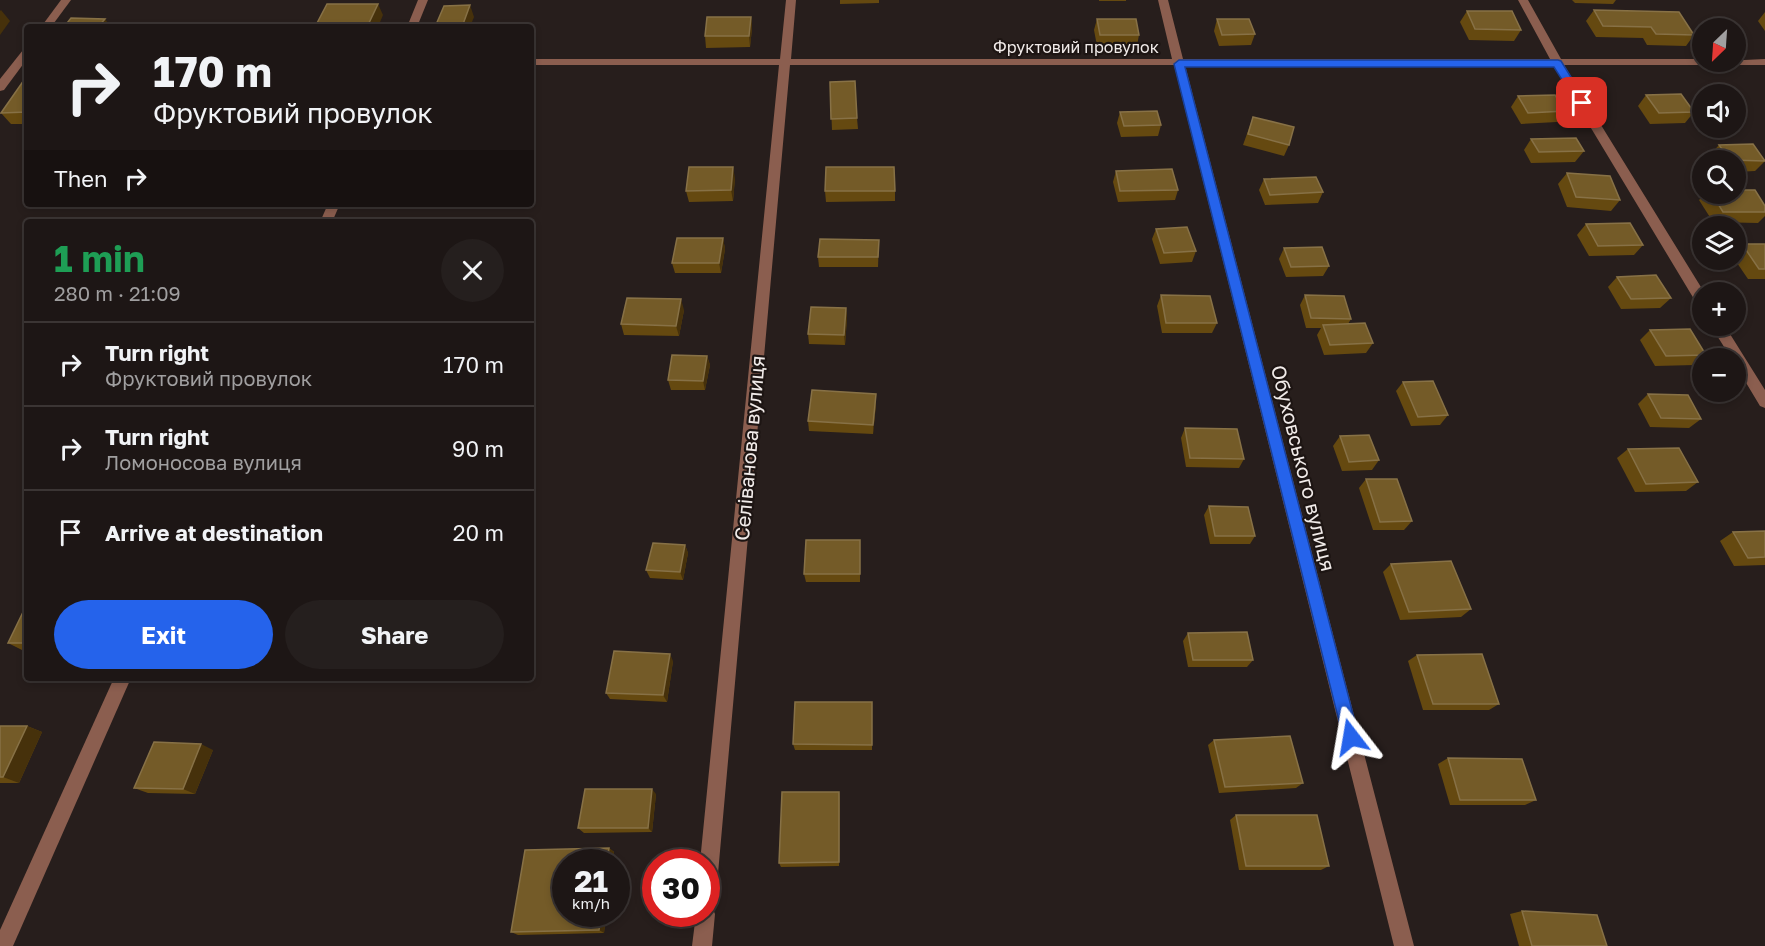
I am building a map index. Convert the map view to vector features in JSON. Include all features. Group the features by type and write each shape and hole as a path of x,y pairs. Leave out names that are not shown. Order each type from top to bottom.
{"street":[{"path":"48,24 66,0"},
{"path":"413,24 423,0"},
{"name":"Селіванова вулиця","path":"711,849 791,0"},
{"name":"Обуховського вулиця","path":"1163,0 1404,946"},
{"path":"1523,0 1558,64 1692,284"},
{"path":"0,62 23,63"},
{"name":"Фруктовий провулок","path":"534,62 1179,64 1765,62"},
{"path":"0,87 23,63"},
{"path":"1724,336 1765,402"},
{"path":"3,946 122,681"},
{"path":"702,946 704,927"}],"building":[{"path":"327,4 378,4 368,24 317,24"},
{"path":"470,5 463,24 436,24 444,6"},
{"path":"1594,10 1679,12 1692,35 1656,34 1651,27 1603,26"},
{"path":"1467,11 1512,11 1521,30 1475,29"},
{"path":"707,17 751,17 749,36 705,36"},
{"path":"71,18 105,19 101,24 66,24"},
{"path":"1097,19 1136,19 1139,35 1100,35"},
{"path":"1217,19 1249,19 1255,34 1222,35"},
{"path":"24,80 24,112 1,113"},
{"path":"855,81 857,118 831,119 830,82"},
{"path":"1681,94 1692,112 1659,113 1646,95"},
{"path":"1555,95 1565,111 1528,113 1518,96"},
{"path":"1157,111 1161,125 1124,126 1120,112"},
{"path":"1253,117 1294,127 1289,145 1248,134"},
{"path":"1576,138 1584,151 1539,152 1531,139"},
{"path":"1753,144 1765,161 1746,160 1746,150 1723,150 1719,145"},
{"path":"689,167 733,167 731,190 686,191"},
{"path":"826,167 894,167 895,191 825,191"},
{"path":"1172,169 1178,190 1120,191 1116,171"},
{"path":"1567,173 1610,176 1620,200 1576,197"},
{"path":"1316,177 1323,192 1270,195 1264,179"},
{"path":"1746,190 1755,190 1765,206 1765,212 1723,212 1718,204 1746,204"},
{"path":"1630,223 1643,245 1598,246 1586,224"},
{"path":"1187,227 1196,251 1164,253 1156,229"},
{"path":"677,238 723,238 719,263 672,263"},
{"path":"820,239 879,240 878,257 818,257"},
{"path":"1746,244 1765,244 1765,269 1759,269 1746,250"},
{"path":"1322,247 1329,266 1291,267 1284,248"},
{"path":"1656,275 1671,298 1631,299 1617,277"},
{"path":"1161,295 1210,296 1217,323 1166,323"},
{"path":"1305,295 1344,296 1351,319 1311,318"},
{"path":"627,298 681,299 676,326 621,324"},
{"path":"811,307 846,308 844,335 808,334"},
{"path":"1365,323 1373,343 1330,345 1323,325"},
{"path":"1690,329 1692,336 1702,348 1692,348 1692,355 1666,356 1650,330"},
{"path":"672,355 707,356 703,381 668,380"},
{"path":"1433,381 1448,415 1418,417 1403,382"},
{"path":"812,390 876,394 873,425 808,421"},
{"path":"1648,394 1688,395 1701,419 1661,418"},
{"path":"1185,428 1237,429 1244,459 1190,458"},
{"path":"1369,435 1379,460 1349,462 1340,436"},
{"path":"1679,448 1698,482 1646,484 1628,449"},
{"path":"1366,479 1397,479 1412,521 1380,522"},
{"path":"1209,506 1248,507 1255,536 1215,536"},
{"path":"1765,531 1765,557 1748,558 1733,532"},
{"path":"806,540 860,540 860,574 804,574"},
{"path":"653,543 685,545 680,572 646,570"},
{"path":"1451,561 1471,609 1409,612 1391,564"},
{"path":"24,610 24,643 8,643"},
{"path":"1247,632 1253,660 1193,660 1188,633"},
{"path":"614,651 670,654 663,695 606,693"},
{"path":"1482,654 1499,704 1433,704 1417,655"},
{"path":"795,702 872,702 872,745 793,744"},
{"path":"0,726 27,726 3,777 0,777"},
{"path":"1290,736 1303,783 1225,787 1214,740"},
{"path":"154,742 201,744 183,789 134,788"},
{"path":"1448,758 1522,759 1536,800 1460,800"},
{"path":"585,789 652,789 648,828 578,828"},
{"path":"782,792 839,792 839,862 779,863"},
{"path":"1236,815 1317,815 1329,866 1246,866"},
{"path":"552,849 552,927 599,927 599,930 511,932 525,850"},
{"path":"1522,911 1597,915 1607,946 1532,946"}],"route":[{"path":"1351,737 1179,64 1558,64 1582,103"}]}
